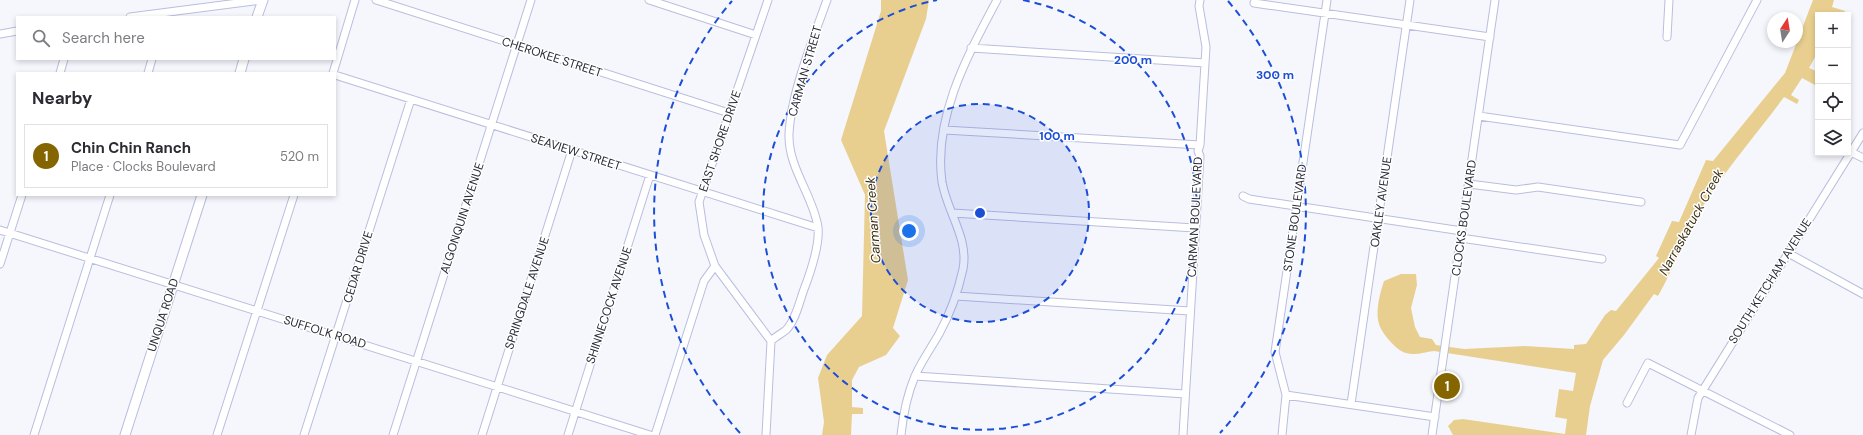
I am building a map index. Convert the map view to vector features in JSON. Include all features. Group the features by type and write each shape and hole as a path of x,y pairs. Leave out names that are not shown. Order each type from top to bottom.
{"street":[{"path":"148,16 166,15 262,0 257,16"},
{"path":"333,72 355,0"},
{"name":"CHEROKEE STREET","path":"376,0 729,113"},
{"name":"ALGONQUIN AVENUE","path":"393,435 531,0"},
{"path":"649,0 756,35"},
{"name":"EAST SHORE DRIVE","path":"768,0 699,202 704,235 715,266 770,341"},
{"name":"CARMAN STREET","path":"770,341 786,330 791,323 810,273 816,250 818,228 810,201 792,158 789,136 794,102 813,39 827,0"},
{"path":"901,435 903,419 915,376 939,334 956,296 963,268 963,250 959,230 942,183 941,159 944,130 953,94 971,48 997,0"},
{"name":"CARMAN BOULEVARD","path":"1183,435 1200,156 1198,151 1200,145 1206,47 1199,6 1200,0"},
{"name":"STONE BOULEVARD","path":"1282,435 1286,395 1275,352 1327,0"},
{"name":"OAKLEY AVENUE","path":"1352,404 1410,0"},
{"name":"CLOCKS BOULEVARD","path":"1432,435 1495,0"},
{"path":"1667,37 1669,0"},
{"path":"1479,116 1680,146 1757,0"},
{"path":"1254,3 1325,12 1490,37"},
{"path":"0,34 16,32"},
{"path":"971,48 1204,63"},
{"path":"60,72 64,60"},
{"path":"148,72 152,60"},
{"path":"240,72 244,60"},
{"name":"SEAVIEW STREET","path":"336,75 818,228"},
{"name":"CEDAR DRIVE","path":"304,435 411,99"},
{"path":"944,130 1200,145"},
{"name":"SOUTH KETCHAM AVENUE","path":"1851,152 1863,133"},
{"name":"SPRINGDALE AVENUE","path":"482,435 572,150"},
{"path":"1851,152 1863,158"},
{"name":"SOUTH KETCHAM AVENUE","path":"1691,435 1696,404 1702,390 1849,156"},
{"name":"SHINNECOCK AVENUE","path":"568,435 650,175"},
{"path":"1469,184 1516,190 1538,187 1641,202"},
{"path":"0,264 22,196"},
{"path":"34,435 110,196"},
{"name":"UNQUA ROAD","path":"125,435 202,196"},
{"path":"217,435 294,196"},
{"path":"1243,196 1249,199 1378,218 1602,259"},
{"path":"952,213 1195,228"},
{"name":"SUFFOLK ROAD","path":"0,230 650,435"},
{"path":"1788,253 1863,294"},
{"path":"655,435 704,281 715,266"},
{"path":"956,296 1190,311"},
{"path":"766,435 770,341"},
{"path":"1627,403 1648,363 1790,435"},
{"path":"915,376 1185,394"},
{"path":"1286,395 1435,417"}],"water":[{"name":"Carman Creek","path":"881,0 929,0 926,19 884,131 908,280 893,328 900,336 886,355 859,367 852,380 852,407 863,408 863,414 852,414 851,435 822,435 824,422 818,378 827,355 862,316 865,195 841,140 881,11"},
{"name":"Narraskatuck Creek","path":"1813,0 1834,0 1832,7 1845,11 1815,12 1815,57 1809,68 1815,71 1815,85 1802,78 1791,95 1799,100 1797,104 1784,97 1726,172 1708,198 1694,222 1658,296 1654,294 1624,335 1603,360 1590,406 1586,435 1453,435 1448,426 1454,420 1463,419 1565,434 1567,419 1555,417 1559,389 1573,391 1576,373 1434,351 1420,354 1402,352 1390,342 1379,324 1378,308 1384,281 1401,274 1416,274 1417,285 1411,308 1415,327 1420,337 1432,339 1436,345 1464,349 1525,346 1574,349 1574,345 1586,344 1605,315 1611,310 1616,311 1659,258 1656,256 1672,221 1679,222 1706,160 1713,161 1785,73 1795,48 1803,48 1803,26"}],"place":[{"name":"Chin Chin Ranch","path":"1447,386"}]}
